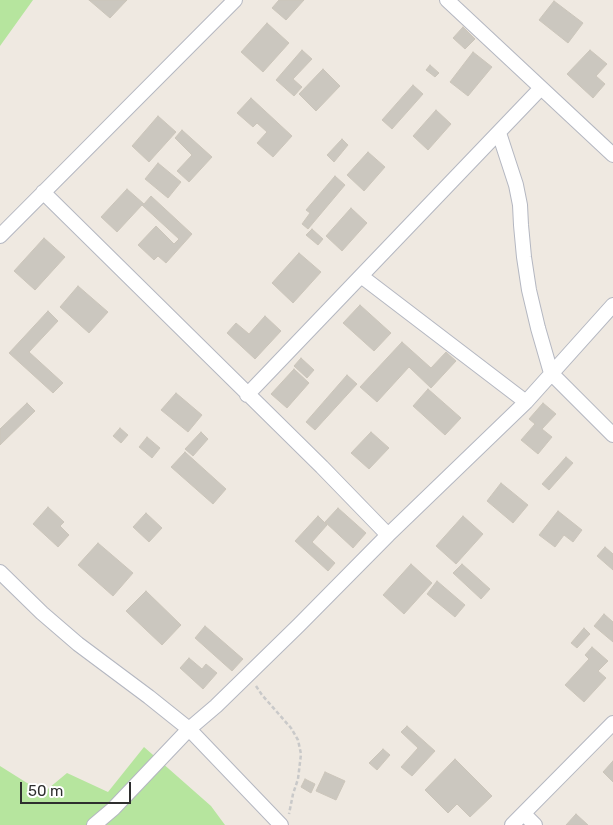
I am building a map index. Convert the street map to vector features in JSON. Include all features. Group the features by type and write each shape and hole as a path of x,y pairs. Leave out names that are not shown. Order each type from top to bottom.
{"street":[{"path":"0,236 235,0"},
{"path":"447,0 613,155"},
{"path":"247,395 541,88"},
{"path":"499,133 516,185 520,205 522,241 529,290 551,373 613,434"},
{"path":"43,192 322,467 388,535"},
{"path":"361,276 526,402"},
{"path":"94,825 113,809 189,729 249,674 388,535 526,402 613,305"},
{"path":"0,572 42,613 78,644 150,697 189,729 285,821"},
{"path":"512,825 613,723"},
{"path":"524,814 535,825"}],"path":[{"path":"249,674 262,695 291,728 298,740 301,754 298,779 285,821"}],"green space":[{"path":"0,0 33,0 0,46"},
{"path":"144,747 211,806 225,825 0,825 0,766 43,793 67,773 108,792"}],"building":[{"path":"89,0 127,0 110,18"},
{"path":"279,0 304,0 286,20 272,8"},
{"path":"554,1 583,23 568,43 539,20"},
{"path":"267,23 289,43 263,72 241,52"},
{"path":"463,27 475,39 465,49 453,38"},
{"path":"302,50 312,59 293,79 302,87 294,96 276,80"},
{"path":"590,50 607,64 596,76 605,84 593,98 567,74"},
{"path":"473,52 492,67 468,96 450,82"},
{"path":"430,65 439,73 435,77 426,70"},
{"path":"323,69 340,86 316,111 299,94"},
{"path":"413,85 423,94 392,129 382,120"},
{"path":"251,98 292,136 273,157 257,143 267,132 257,123 253,127 237,113"},
{"path":"436,110 451,124 428,150 413,136"},
{"path":"158,116 176,132 149,162 132,146"},
{"path":"182,130 212,157 189,182 177,171 192,155 175,138"},
{"path":"342,139 348,145 334,162 327,155"},
{"path":"368,152 385,167 364,191 347,175"},
{"path":"158,163 181,182 168,198 145,179"},
{"path":"335,176 345,185 308,229 302,224 310,213 306,210"},
{"path":"127,189 144,204 151,196 192,234 166,263 158,256 154,260 138,245 156,226 174,244 179,239 142,205 117,232 101,217"},
{"path":"351,208 367,223 342,251 326,236"},
{"path":"312,229 323,239 318,245 306,235"},
{"path":"44,238 65,257 35,290 14,271"},
{"path":"299,253 321,272 293,303 272,283"},
{"path":"78,286 108,312 89,333 60,307"},
{"path":"360,305 391,333 374,351 343,323"},
{"path":"48,311 58,321 29,352 63,383 53,393 9,353"},
{"path":"265,316 281,331 255,359 227,333 236,323 249,334"},
{"path":"402,342 431,368 446,352 456,361 431,388 409,367 377,402 360,387"},
{"path":"301,358 314,370 307,378 294,366"},
{"path":"294,369 309,383 287,408 271,394"},
{"path":"347,375 357,384 315,430 306,422"},
{"path":"428,389 461,418 445,435 413,406"},
{"path":"176,393 202,415 188,432 161,410"},
{"path":"27,403 35,411 0,445 0,429"},
{"path":"543,403 556,414 542,429 552,437 538,454 521,440 535,424 529,419"},
{"path":"120,428 128,435 121,443 113,436"},
{"path":"201,432 208,439 193,456 185,449"},
{"path":"371,432 389,448 369,469 351,453"},
{"path":"147,437 160,448 152,458 139,447"},
{"path":"185,452 226,489 213,504 171,467"},
{"path":"566,457 573,463 549,490 542,484"},
{"path":"501,483 528,505 513,523 487,501"},
{"path":"48,507 64,522 60,526 69,535 58,547 33,524"},
{"path":"338,508 366,533 353,548 325,522"},
{"path":"558,511 582,530 573,542 564,535 555,547 539,535"},
{"path":"146,513 162,528 149,542 133,527"},
{"path":"318,516 327,525 312,542 335,563 328,571 295,541"},
{"path":"463,516 483,534 456,564 436,546"},
{"path":"98,543 133,573 113,596 78,565"},
{"path":"605,547 613,554 613,570 597,556"},
{"path":"411,564 432,583 404,614 383,595"},
{"path":"462,564 490,589 481,599 453,573"},
{"path":"437,581 465,605 455,617 427,594"},
{"path":"146,591 181,625 162,645 126,611"},
{"path":"604,614 613,622 613,642 594,626"},
{"path":"205,626 243,659 232,671 195,638"},
{"path":"584,628 590,634 577,648 571,643"},
{"path":"592,647 608,661 598,671 606,678 584,702 565,685 589,659 585,655"},
{"path":"189,658 202,669 206,664 217,673 203,689 180,668"},
{"path":"407,726 435,751 412,776 401,767 418,748 401,732"},
{"path":"383,749 390,755 377,770 369,763"},
{"path":"455,759 492,796 470,817 457,804 448,813 425,790"},
{"path":"613,761 613,782 603,772"},
{"path":"325,772 345,781 336,800 316,791"},
{"path":"305,779 315,784 311,793 301,787"},
{"path":"576,814 588,825 566,825"}]}
